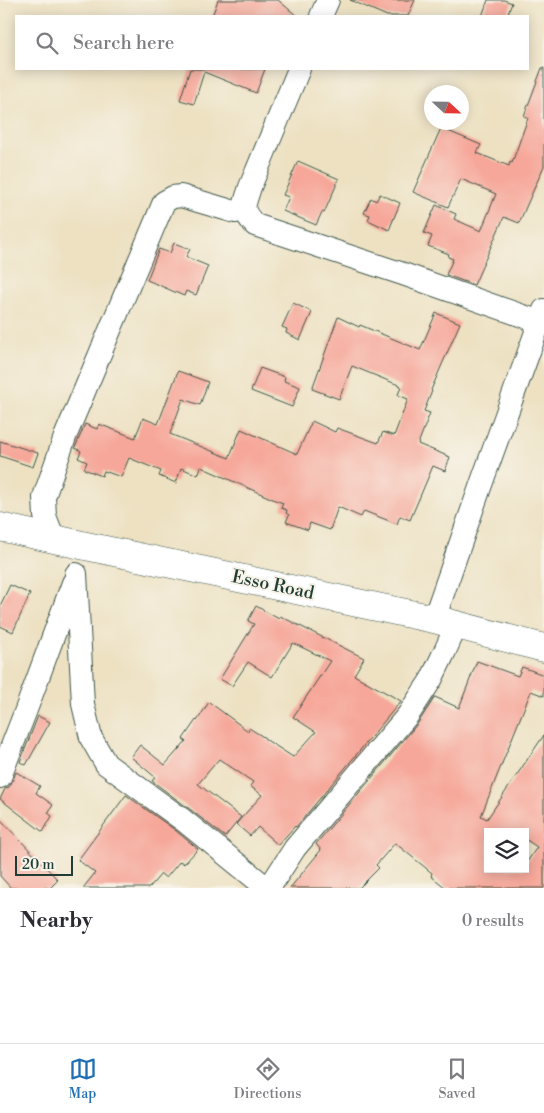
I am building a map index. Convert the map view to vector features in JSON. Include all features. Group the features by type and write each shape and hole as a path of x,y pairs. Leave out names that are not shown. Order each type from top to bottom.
{"street":[{"path":"321,15 328,0"},
{"path":"76,574 83,704 91,738 106,764 183,820 268,888 295,848 408,715 431,680 445,651 446,622 480,485 542,316 404,274 255,225 245,214 244,209 250,187 299,70"},
{"path":"54,539 45,516 44,497 65,437 164,202 173,197 182,196 235,212 244,209"},
{"name":"Esso Road","path":"0,527 446,622 544,648"},
{"path":"0,776 86,546"}],"building":[{"path":"218,0 278,0 296,15 212,15"},
{"path":"350,0 415,0 408,15 385,15"},
{"path":"488,0 504,0 512,3 507,15 482,15"},
{"path":"542,68 544,68 544,166 519,223 504,217 474,285 446,275 453,259 448,257 449,254 428,246 432,236 424,233 436,205 456,214 454,219 481,231 496,194 461,179 448,207 413,192 440,130 446,130 481,145 477,153 509,166 510,162 512,163 528,118 524,116"},
{"path":"190,70 265,70 256,93 204,72 194,104 180,100"},
{"path":"298,161 339,179 324,213 322,212 316,225 283,211 289,197 283,195"},
{"path":"380,194 400,203 389,230 368,220 370,215 364,213 371,198 376,201"},
{"path":"174,243 190,249 186,257 208,266 196,295 186,291 184,296 147,280 159,249 170,253"},
{"path":"293,303 312,312 300,340 286,333 287,329 282,327"},
{"path":"436,313 460,323 431,390 424,411 430,413 418,444 450,457 445,471 433,466 410,520 400,516 397,524 364,511 361,517 338,507 330,530 310,523 308,530 286,522 289,515 286,513 287,510 281,508 283,503 201,467 198,475 181,468 176,483 159,476 161,471 129,458 121,477 104,471 102,476 84,469 87,462 78,458 81,451 75,448 85,424 97,429 99,424 135,438 143,418 158,424 178,371 208,382 200,405 183,399 170,434 229,458 241,429 297,454 312,421 335,432 337,428 378,443 383,432 394,436 408,399 398,395 401,386 352,366 339,399 312,389 338,317 420,350"},
{"path":"260,368 285,377 284,381 300,387 292,407 251,391"},
{"path":"0,441 38,453 33,467 0,456"},
{"path":"10,585 30,594 13,632 0,626 0,606"},
{"path":"256,606 279,619 280,616 364,658 354,675 401,701 296,827 278,845 258,827 250,836 236,824 262,795 250,786 253,782 219,759 198,784 241,817 225,837 152,781 155,777 131,757 140,745 165,765 186,741 183,739 209,702 248,731 249,728 293,757 316,732 293,717 330,661 293,643 272,677 248,662 232,686 220,679 254,624 248,621"},
{"path":"477,661 518,676 522,667 544,675 544,696 531,691 481,816 487,819 544,735 544,888 446,888 431,876 432,873 395,843 376,865 379,868 359,888 290,888 321,850 316,844 418,723 435,697 459,708"},
{"path":"38,716 50,722 26,765 20,762"},
{"path":"16,772 40,786 36,793 53,805 48,813 52,816 43,832 0,799 5,789 12,782"},
{"path":"126,795 198,849 184,864 180,861 166,878 161,874 149,888 83,888 95,873 78,860"},
{"path":"0,819 58,880 50,888 11,888 0,876"}]}
